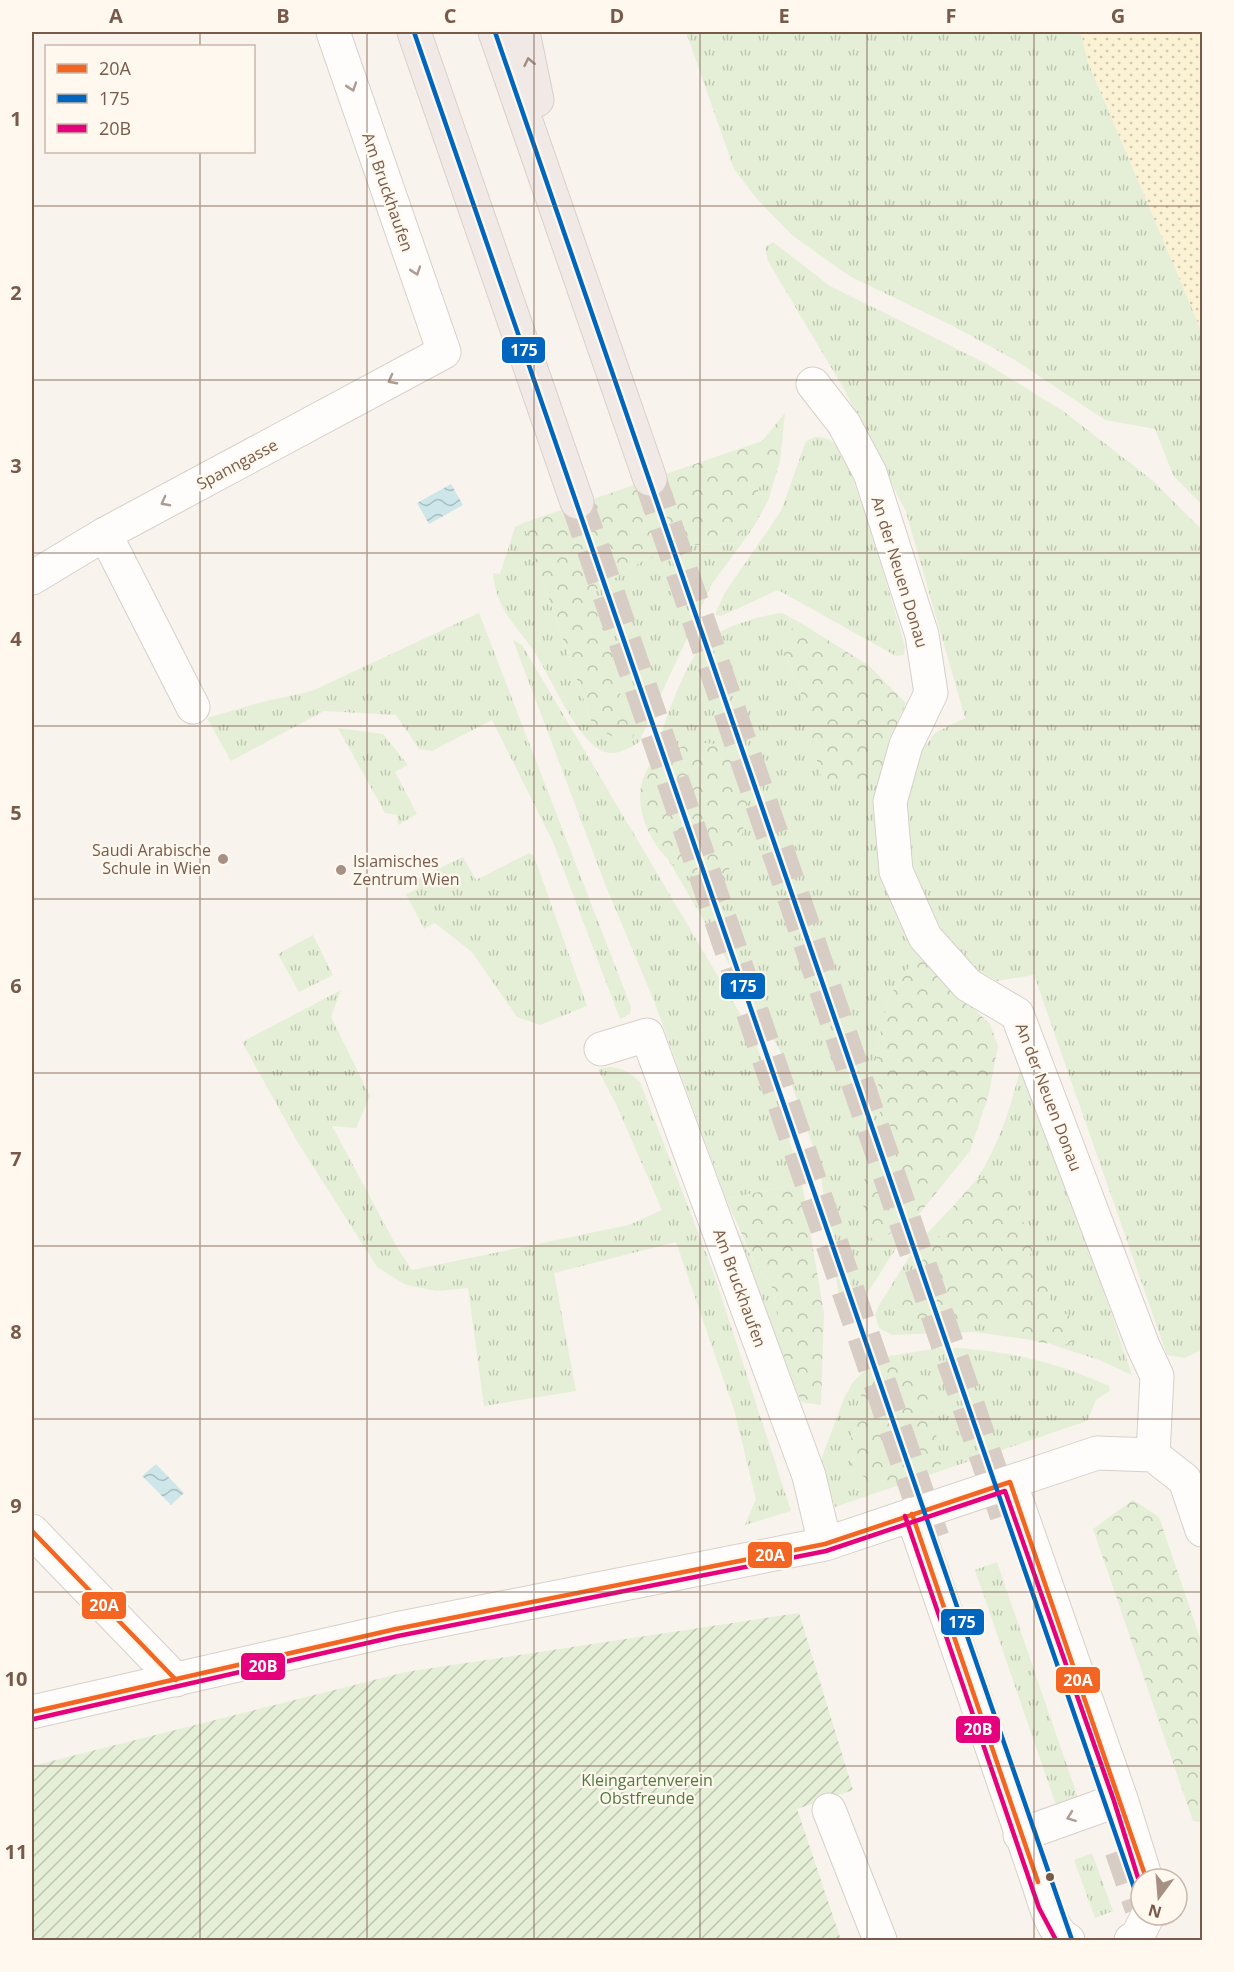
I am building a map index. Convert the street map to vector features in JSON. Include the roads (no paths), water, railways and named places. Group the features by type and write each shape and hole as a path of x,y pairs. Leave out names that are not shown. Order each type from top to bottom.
{"highway":[{"path":"414,32 577,502"},
{"path":"495,32 650,479"},
{"path":"523,32 568,242"}],"street":[{"name":"Am Bruckhaufen","path":"333,32 444,352"},
{"name":"Spanngasse","path":"32,578 105,534 444,352"},
{"name":"An der Neuen Donau","path":"813,384 844,424 870,473 922,635 931,693 906,745 890,802 897,871 925,937 968,985 1017,1014 1143,1346 1157,1376 1153,1455"},
{"path":"105,534 193,707"},
{"name":"Am Bruckhaufen","path":"601,1049 646,1035 809,1476 825,1544"},
{"path":"32,1712 396,1629 825,1544 1097,1453 1153,1455 1185,1480 1203,1530"},
{"path":"1010,1482 1121,1799 1142,1867"},
{"path":"912,1514 1020,1835 1052,1919 1064,1939 1068,1941"},
{"path":"32,1531 176,1680"},
{"path":"1020,1835 1121,1799"},
{"path":"829,1810 880,1941"},
{"path":"1131,1941 1137,1937 1142,1927"}],"water":[{"path":"451,484 463,505 429,524 417,503"},
{"path":"156,1464 184,1493 171,1505 142,1476"}],"tunnel":[{"path":"650,479 1006,1515"},
{"path":"577,502 933,1538"},
{"path":"1121,1850 1129,1873"}],"place":[{"name":"Saudi Arabische Schule in Wien","path":"223,859"},
{"name":"Islamisches Zentrum Wien","path":"341,870"}],"park label":[{"name":"Kleingartenverein Obstfreunde","path":"647,1789"}]}
